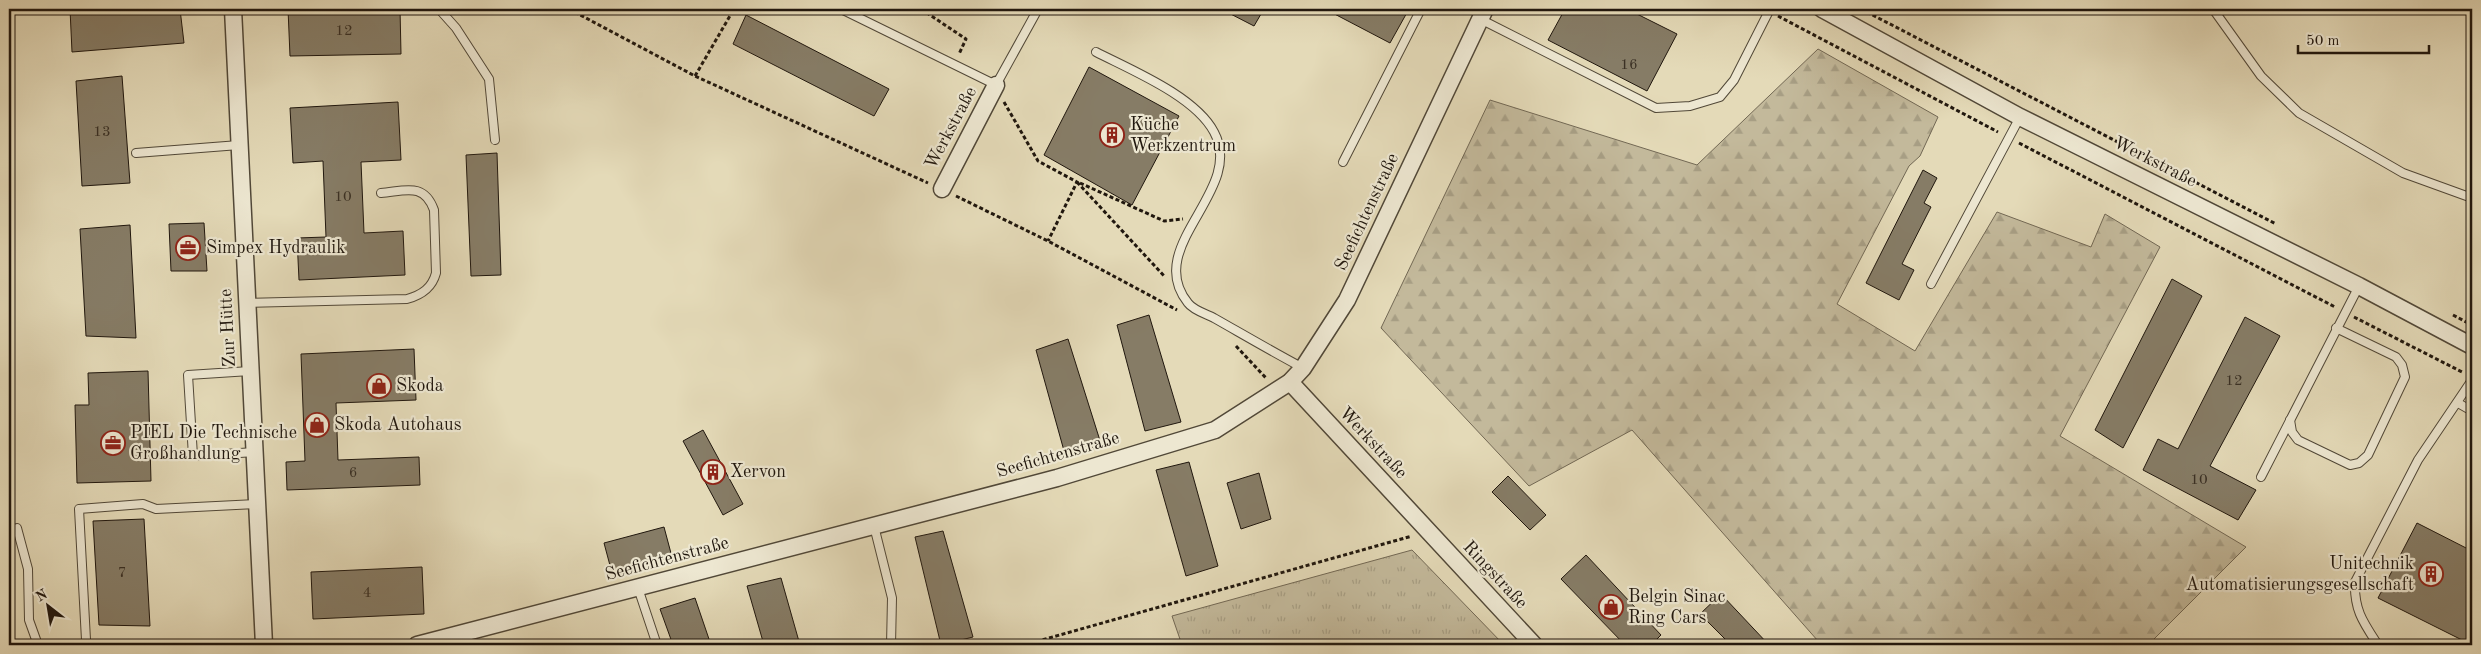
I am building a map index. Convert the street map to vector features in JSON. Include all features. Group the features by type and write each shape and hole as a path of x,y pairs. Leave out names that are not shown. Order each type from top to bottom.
{"street":[{"name":"Zur Hütte","path":"233,9 264,645"},
{"name":"Werkstraße","path":"1822,9 2020,117 2359,286 2472,346"},
{"name":"Seefichtenstraße","path":"417,645 1057,478 1215,430 1290,382 1303,368 1347,300 1483,14"},
{"name":"Werkstraße","path":"942,189 994,90"},
{"name":"Werkstraße","path":"1290,382 1427,532"},
{"name":"Ringstraße","path":"1427,532 1534,645"}],"lane":[{"path":"439,9 456,28 489,79 495,140"},
{"path":"841,9 954,64 994,90 1038,9"},
{"path":"1343,162 1421,9"},
{"path":"2212,9 2261,76 2299,113 2403,173 2472,198"},
{"path":"1483,14 1656,108 1690,106 1720,96 1734,80 1769,10"},
{"path":"1096,52 1172,91 1199,114 1214,131 1222,155 1213,186 1177,256 1176,279 1188,304 1303,368"},
{"path":"1931,284 2020,117"},
{"path":"136,153 240,145"},
{"path":"247,304 407,299 426,291 434,282 436,273 434,210 431,201 425,193 415,190 381,193"},
{"path":"2260,477 2359,286"},
{"path":"2290,420 2292,432 2298,440 2350,465 2359,463 2368,455 2405,377 2402,365 2396,357 2336,328"},
{"path":"250,371 188,376 193,456 255,452"},
{"path":"2378,645 2361,619 2355,600 2356,582 2418,460 2458,403 2472,378"},
{"path":"2458,403 2472,411"},
{"path":"86,640 79,509 143,504 156,510 257,504"},
{"path":"874,526 892,598 891,645"},
{"path":"17,528 28,569 27,598 30,620 38,645"},
{"path":"638,588 656,645"}],"path":[{"path":"695,76 734,9"},
{"path":"920,9 966,39 954,64"},
{"path":"1861,9 2281,227"},
{"path":"1769,10 2009,138 2472,378"},
{"path":"994,90 1006,103 1038,162 1077,182 1164,221 1197,217"},
{"path":"1048,241 1077,182"},
{"path":"1077,182 1166,278 1176,279"},
{"path":"2447,312 2472,325"},
{"path":"1024,645 1427,532"}],"green space":[{"path":"1818,49 1938,117 1920,156 1909,166 1837,304 1915,351 1997,212 2091,247 2105,214 2160,247 2060,436 2246,547 2148,645 1814,645 1818,641 1632,430 1529,486 1381,328 1490,100 1697,165"},
{"path":"1412,550 1504,645 1182,645 1172,616"}],"building":[{"path":"70,9 180,9 184,43 72,52"},
{"path":"288,9 400,9 401,54 290,56"},
{"path":"1221,9 1251,9 1261,14 1254,26"},
{"path":"1325,9 1409,9 1390,43"},
{"path":"1565,9 1627,9 1677,34 1647,91 1548,40"},
{"path":"746,15 889,89 874,116 733,44"},
{"name":"Küche Werkzentrum","path":"1089,67 1179,116 1132,205 1044,155"},
{"path":"122,76 130,183 82,186 76,81"},
{"path":"398,102 401,160 361,162 364,233 403,231 405,275 299,280 297,238 326,237 323,161 293,163 290,108"},
{"path":"497,153 501,275 471,276 466,155"},
{"path":"1923,170 1937,178 1924,203 1931,207 1902,264 1914,270 1899,300 1866,283"},
{"name":"Simpex Hydraulik","path":"204,223 207,271 171,271 169,224"},
{"path":"130,225 136,338 86,336 80,229"},
{"path":"2172,279 2202,296 2123,448 2095,430"},
{"path":"1149,315 1181,422 1145,431 1117,325"},
{"path":"2245,317 2280,336 2210,466 2256,490 2238,520 2143,470 2158,439 2178,449"},
{"path":"1068,339 1102,447 1066,458 1036,350"},
{"path":"414,349 416,400 336,403 338,460 419,457 420,485 287,490 286,462 305,461 301,354"},
{"name":"PIEL Die Technische Großhandlung","path":"148,371 151,481 77,483 75,405 89,405 88,373"},
{"name":"Xervon","path":"703,430 743,504 723,515 683,441"},
{"path":"1189,462 1218,566 1186,576 1156,470"},
{"path":"1259,473 1271,519 1241,529 1227,483"},
{"path":"1508,476 1546,515 1530,530 1492,492"},
{"path":"144,519 150,626 99,625 93,521"},
{"name":"Unitechnik Automatisierungsgesellschaft","path":"2417,523 2472,551 2472,645 2378,598"},
{"path":"664,527 672,557 612,573 604,543"},
{"path":"943,531 973,637 941,645 915,537"},
{"name":"Belgin Sinac Ring Cars","path":"1586,555 1661,635 1651,645 1625,645 1561,579"},
{"path":"422,567 424,614 313,619 311,572"},
{"path":"781,578 800,645 764,645 747,586"},
{"path":"1721,594 1769,645 1731,645 1700,614"},
{"path":"695,598 711,645 673,645 660,609"}],"place":[{"name":"Küche Werkzentrum","path":"1112,135"},
{"name":"Simpex Hydraulik","path":"188,248"},
{"name":"Skoda","path":"379,386"},
{"name":"Skoda Autohaus","path":"317,425"},
{"name":"PIEL Die Technische Großhandlung","path":"113,443"},
{"name":"Xervon","path":"713,472"},
{"name":"Unitechnik Automatisierungsgesellschaft","path":"2431,574"},
{"name":"Belgin Sinac Ring Cars","path":"1611,607"}]}
